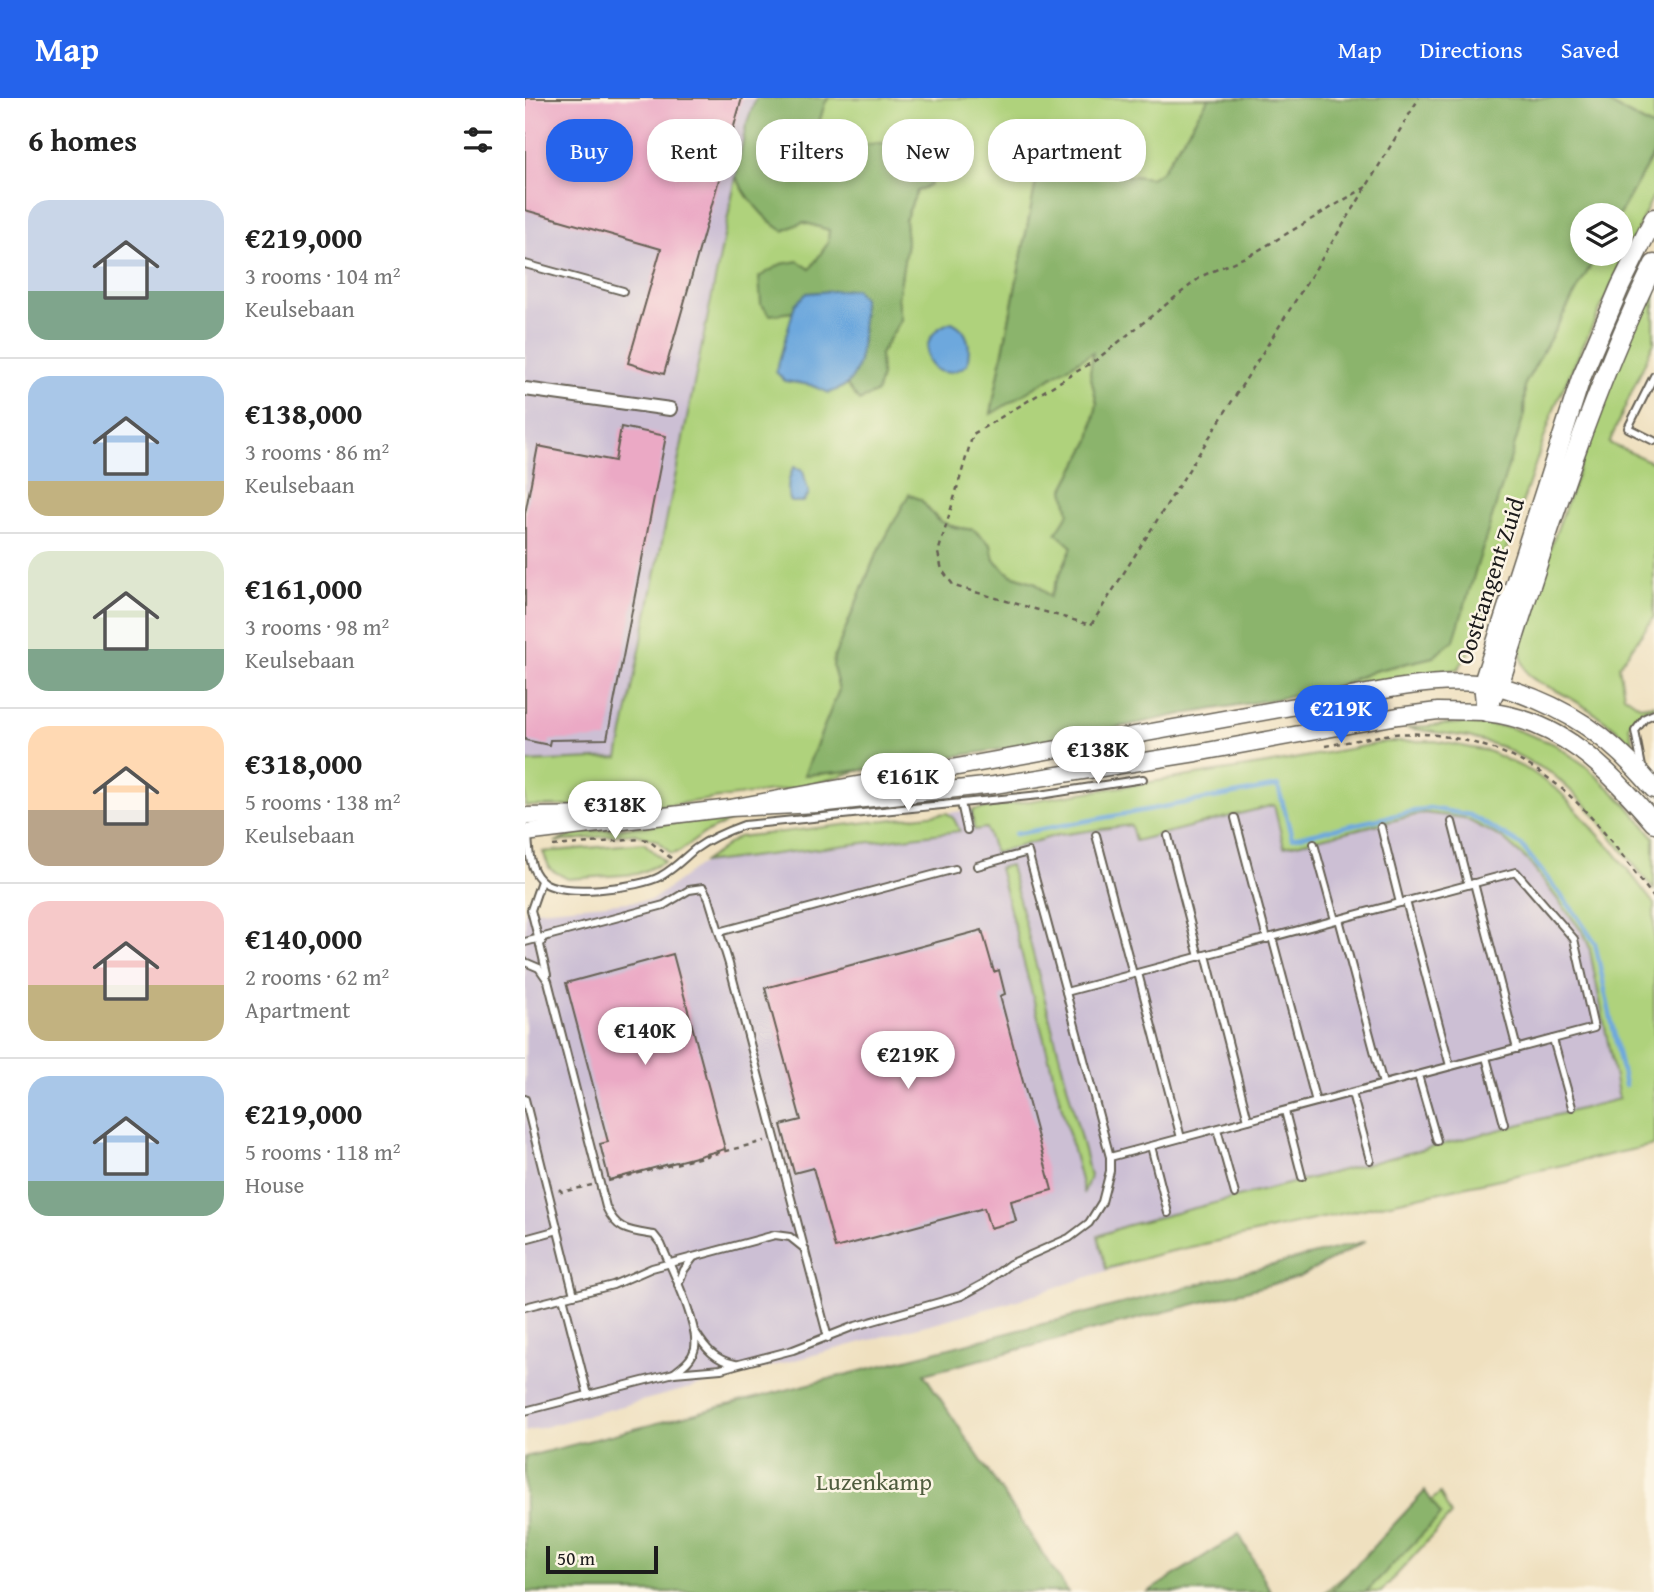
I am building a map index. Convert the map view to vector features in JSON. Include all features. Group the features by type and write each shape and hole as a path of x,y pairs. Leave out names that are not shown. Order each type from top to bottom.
{"main road":[{"name":"Oosttangent Zuid","path":"1486,712 1491,685 1581,378 1620,287 1654,218"},
{"name":"Oosttangent Zuid","path":"1491,685 1614,353 1654,264"},
{"path":"730,808 1432,683 1491,685 1548,703 1581,720 1618,750 1650,784"},
{"path":"527,838 658,816 730,808 818,804 994,785 1438,711 1486,712 1537,724 1574,744 1594,759 1654,822"},
{"path":"526,816 658,816"}],"street":[{"path":"525,388 670,409"}],"lane":[{"path":"525,264 623,291"},
{"path":"1654,376 1628,428 1654,440"},
{"path":"1650,784 1637,748 1635,731 1645,718 1654,714"},
{"path":"526,816 532,865 541,881 549,887 566,890 633,886 661,877 704,843 744,825 1040,795 1143,779"},
{"path":"961,803 967,830"},
{"path":"1235,818 1316,1102"},
{"path":"1452,822 1517,1049"},
{"path":"1381,827 1450,1066"},
{"path":"1096,835 1181,1138"},
{"path":"1168,836 1248,1120"},
{"path":"1314,844 1383,1084"},
{"path":"525,1411 674,1373 721,1369 793,1350 852,1327 961,1296 1010,1264 1069,1238 1089,1223 1102,1202 1110,1171 1110,1157 1028,852 977,866"},
{"path":"719,932 955,869"},
{"path":"1066,992 1516,872 1574,939 1594,1028 1110,1157"},
{"path":"541,881 531,911 541,940 548,981 606,1207 613,1222 628,1230 654,1235 661,1244 695,1331 705,1347 716,1357 739,1364"},
{"path":"525,942 541,940 664,905 689,890 703,888 719,932 828,1338"},
{"path":"525,962 539,968 548,981"},
{"path":"1553,1039 1572,1107"},
{"path":"1486,1057 1504,1124"},
{"path":"1418,1075 1437,1141"},
{"path":"1352,1093 1370,1160"},
{"path":"525,1099 574,1294"},
{"path":"1285,1111 1302,1177"},
{"path":"1217,1129 1235,1194"},
{"path":"1151,1146 1168,1213"},
{"path":"525,1239 558,1230"},
{"path":"525,1307 613,1285 669,1264 775,1235 790,1237 805,1248"},
{"path":"677,1285 694,1257"},
{"path":"563,1297 589,1395"},
{"path":"674,1373 688,1362 695,1351 695,1331"}],"path":[{"path":"1366,187 1255,253 1202,276 1096,360 974,434 938,553 943,570 954,586 1091,625 1366,187 1419,98"},
{"path":"1316,748 1395,734 1457,738 1493,747 1537,768 1571,795 1602,829 1654,898"},
{"path":"527,838 648,840 678,864"},
{"path":"583,1187 775,1138"}],"shaded area":[{"path":"525,98 756,98 742,145 742,119 647,119 647,182 734,182 618,758 525,791"},
{"path":"1267,764 1431,805 1522,840 1605,943 1652,1146 1159,1254 1005,1304 525,1432 525,911 652,900 738,837 972,810"}],"green space":[{"path":"756,98 829,98 820,119 756,119 756,182 868,182 868,144 882,143 882,182 931,184 917,191 905,220 907,242 898,298 901,320 880,354 881,376 877,392 859,401 847,385 860,355 863,298 795,304 793,312 770,315 761,304 759,277 781,264 798,261 810,269 828,243 829,230 803,222 783,231 756,207 739,182 742,182 742,146"},
{"path":"829,98 1209,98 1162,171 1151,178 1146,178 1146,119 988,119 988,182 1036,182 991,413 1094,351 1090,373 1097,403 1090,440 1064,489 1069,513 1057,533 1072,547 1049,598 1036,583 1011,575 994,560 974,530 943,522 921,500 875,557 834,657 833,667 839,690 805,775 862,770 803,787 660,806 525,806 525,762 618,758 735,182 739,182 748,198 802,222 829,230 828,243 810,270 795,304 862,327 855,375 847,385 881,376 880,354 901,320 898,298 907,242 905,220 917,191 930,184 929,182 974,182 974,119 882,119 882,143 868,144 868,119 820,119"},
{"path":"1209,98 1599,98 1654,128 1654,153 1626,203 1570,203 1570,266 1590,266 1525,384 1524,415 1454,640 1433,657 1374,671 1324,691 1178,715 1037,744 862,770 804,775 839,690 833,667 834,657 875,557 909,494 921,500 937,520 954,527 974,530 991,545 994,560 1011,575 1036,583 1050,597 1072,547 1056,533 1069,513 1064,489 1090,440 1097,403 1090,373 1093,352 991,414 1036,182 1146,182 1146,177 1151,178 1162,171"},
{"path":"1599,98 1654,98 1654,128"},
{"path":"1654,153 1654,194 1633,239 1633,203 1626,203"},
{"path":"1590,266 1620,266 1555,406 1475,643 1458,669 1339,686 1374,671 1433,657 1524,415 1525,384"},
{"path":"1654,275 1654,342 1609,443 1654,463 1654,617 1619,666 1624,695 1640,706 1654,704 1654,707 1640,713 1629,725 1633,744 1592,712 1530,676 1523,663 1521,647 1529,607 1639,304"},
{"path":"1463,723 1509,727 1554,744 1586,766 1628,806 1654,837 1654,890 1588,807 1553,774 1502,747 1469,737 1406,728"},
{"path":"1435,741 1488,751 1531,771 1560,792 1614,852 1654,904 1654,1145 1159,1254 1106,1269 1098,1236 1125,1226 1619,1099 1589,946 1584,934 1527,860 1502,838 1464,818 1424,813 1284,847 1274,805 1135,841 1131,825 1058,835 995,853 986,828 974,830 972,810 1267,764 1386,742"},
{"path":"947,813 954,819 960,831 702,863 738,837"},
{"path":"740,816 703,834 679,852 671,854 658,841 632,833 555,842 580,832"},
{"path":"644,843 665,862 637,874 568,879 550,869 543,852"},
{"path":"1010,865 1086,1158 1090,1177 1084,1192 999,868"},
{"name":"Luzenkamp","path":"1366,1241 1300,1277 924,1374 1068,1592 525,1592 525,1457"},
{"path":"1425,1491 1441,1515 1366,1592 1331,1592"},
{"path":"1440,1493 1451,1515 1381,1592 1325,1592"},
{"path":"1239,1534 1271,1592 1148,1592"}],"water":[{"path":"855,289 863,298 862,343 858,365 849,382 829,393 810,385 785,381 776,372 795,304 807,293"},
{"path":"952,322 963,330 968,340 967,365 952,372 941,372 933,367 927,348 931,337 939,328"},
{"path":"794,467 803,471 809,494 803,502 791,502 789,498 788,484"}],"building":[{"path":"525,98 742,98 736,119 647,119 647,182 718,182 664,374 628,363 661,249 525,210"},
{"path":"621,427 666,436 607,739 550,740 549,745 525,740 525,514 538,446 615,461"},
{"path":"982,930 994,972 999,970 1005,994 1000,996 1052,1190 1011,1201 1016,1221 990,1228 984,1208 835,1248 813,1168 794,1173 781,1125 801,1120 765,988"},
{"path":"673,954 725,1149 609,1180 600,1144 608,1142 566,983"}],"waterway":[{"path":"1015,834 1278,786 1292,838 1429,808 1470,815 1521,845 1575,913 1595,943 1625,1085"}]}
